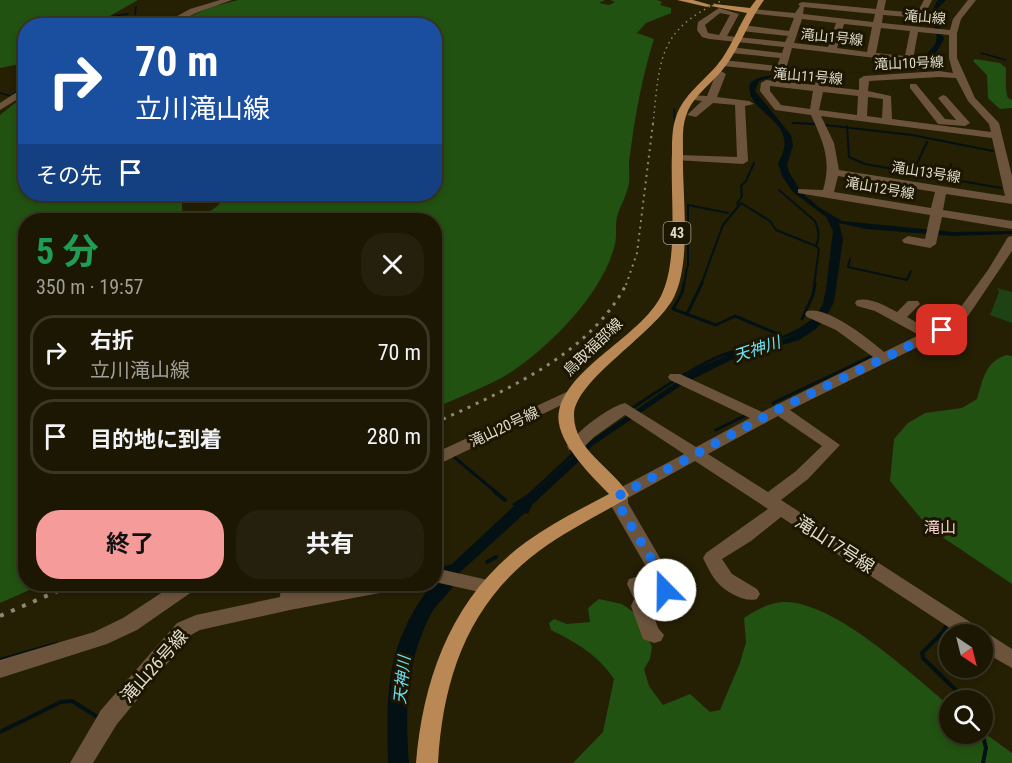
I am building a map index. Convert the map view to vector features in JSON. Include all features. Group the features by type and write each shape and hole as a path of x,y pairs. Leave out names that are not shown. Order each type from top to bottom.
{"main road":[{"path":"681,0 752,11"},
{"name":"鳥取福部線","path":"620,495 579,452 566,423 567,407 573,394 590,375 652,318 668,296 676,264 680,118 691,97 722,68 736,39 760,0"},
{"path":"427,763 433,707 444,664 468,615 488,587 517,559 543,539 620,495"}],"street":[{"path":"179,18 228,0"},
{"path":"871,54 882,0"},
{"path":"692,115 711,99 722,68 780,70 803,2 841,4 879,12 920,16 928,0"},
{"path":"913,86 942,125 965,123 950,108 957,99 959,76 953,58 949,32 972,0"},
{"path":"716,7 735,14 728,23 722,38 705,35 700,27 716,7"},
{"path":"752,11 798,17 839,26 832,50"},
{"name":"滝山線","path":"839,26 913,34 932,35 949,32"},
{"path":"736,39 792,34"},
{"name":"滝山1号線","path":"722,38 909,58 913,34"},
{"path":"736,39 786,56"},
{"name":"滝山10号線","path":"863,94 864,79 939,74 959,76"},
{"path":"814,112 821,77"},
{"name":"滝山11号線","path":"887,122 888,99 886,96 765,83 765,92 778,108 887,122 942,125 998,136"},
{"path":"862,118 863,94"},
{"path":"0,107 18,95"},
{"path":"679,158 743,161 745,103 691,97"},
{"path":"922,98 957,99 994,123 1012,201"},
{"name":"滝山12号線","path":"814,112 829,143 834,172 828,194 1012,225"},
{"path":"1000,156 1012,159"},
{"name":"滝山13号線","path":"834,172 1012,201"},
{"path":"908,240 930,244 941,190"},
{"path":"802,191 828,194"},
{"path":"654,635 650,633 641,606 645,601 662,595 665,590 664,582 635,528 618,504 620,495 761,418 957,322 992,275 1012,240"},
{"path":"862,303 880,308 931,336"},
{"path":"899,318 913,304"},
{"path":"818,316 856,336 883,359"},
{"path":"675,377 741,406 761,418"},
{"name":"滝山20号線","path":"442,457 573,394"},
{"name":"滝山17号線","path":"579,452 588,433 625,408 958,624"},
{"path":"750,594 725,579 712,558 745,536 832,445 779,409"},
{"path":"442,576 488,587"},
{"path":"636,584 645,601"},
{"path":"0,669 100,638 130,624 179,591"},
{"name":"滝山26号線","path":"81,763 109,717 184,629 290,592"},
{"path":"993,647 1012,660"}],"green space":[{"path":"0,0 138,0 106,18 18,18 18,64 0,68"},
{"path":"238,0 605,0 599,3 609,5 615,2 610,0 657,0 662,2 660,5 671,8 671,13 646,23 637,33 654,39 637,111 629,158 629,183 617,217 616,241 609,262 589,297 562,329 532,357 499,379 442,405 442,213 202,213 217,207 220,203 218,201 442,201 442,18 186,18 212,7"},
{"path":"975,59 1000,63 1006,68 1006,92 1008,98 1012,100 1012,108 1000,109 988,98 987,75 973,61"},
{"path":"18,101 18,201 188,201 182,203 182,211 186,213 18,213 18,591 27,591 0,603 0,115"},
{"path":"997,288 1012,292 1012,323 990,315 999,292"},
{"path":"1007,355 1012,356 1012,584 929,528 890,481 894,439 908,423 925,413 962,408 977,399 989,367"},
{"path":"599,599 622,604 639,616 652,647 650,659 644,669 649,686 663,705 690,694 710,712 720,710 740,663 746,642 744,618 762,608 782,602 802,604 824,612 870,641 939,697 939,744 993,744 993,739 1012,753 1012,763 573,763 603,732 614,679 594,656 551,630 549,623 554,619 567,624 590,622 588,608"}],"water":[{"path":"938,0 946,0 938,8 937,21 944,39 936,53 910,70 867,72 904,66 920,58 933,47 937,37 932,15"},
{"name":"天神川","path":"803,73 846,73 772,77 759,81 755,91 791,135 793,145 787,165 789,172 801,192 820,208 842,221 954,232 1012,231 1012,234 954,236 866,229 839,223 843,239 834,302 816,329 799,340 731,360 683,384 592,446 532,505 528,514 525,513 458,574 453,586 430,616 416,651 409,688 407,725 409,763 388,763 389,690 397,648 405,627 427,591 442,591 442,567 452,564 514,506 512,504 528,494 531,495 590,441 696,369 730,354 787,338 812,323 823,304 833,231 826,217 793,192 782,176 778,163 784,148 784,136 750,94 750,83 758,78"}],"waterway":[{"path":"135,14 136,7"},
{"path":"116,18 113,16 128,14"},
{"path":"981,53 1006,60"},
{"path":"13,94 18,91"},
{"path":"0,93 11,96"},
{"path":"674,109 675,124"},
{"path":"793,123 817,124"},
{"path":"825,125 847,128"},
{"path":"847,128 912,135 993,151"},
{"path":"847,128 849,157 865,164 1001,188"},
{"path":"913,172 927,142"},
{"path":"737,204 742,196 741,186 746,181 754,163"},
{"path":"946,178 951,164"},
{"path":"779,190 815,221 818,230 816,246"},
{"path":"701,285 723,225 741,203 770,221 776,230 816,246"},
{"path":"688,266 688,205 728,213"},
{"path":"814,285 819,249 816,246"},
{"path":"850,259 848,267 907,280 911,271"},
{"path":"684,285 687,268"},
{"name":"天神川","path":"684,283 682,293 673,309 716,325 735,316 778,334"},
{"path":"687,314 702,283"},
{"path":"802,319 813,295 815,283"},
{"name":"天神川","path":"629,410 713,359 792,334 815,318"},
{"path":"773,403 874,355"},
{"path":"716,430 746,415"},
{"path":"531,493 575,452"},
{"path":"454,457 497,493"},
{"path":"495,492 505,500"},
{"path":"527,497 533,492"},
{"path":"487,562 496,557"},
{"path":"939,636 922,653 923,658 939,674"},
{"path":"0,660 56,644"},
{"path":"943,678 956,690"},
{"path":"0,732 61,702 72,701 99,718"},
{"path":"983,763 985,744"}],"railway":[{"path":"653,124 658,82 666,49 685,23 701,11 723,0"},
{"path":"626,284 637,253 653,123"},
{"path":"442,420 516,383 568,351 611,309 626,284"},
{"path":"0,616 58,591"}],"district":[{"name":"滝山","path":"940,527"}],"route":[{"path":"665,590 664,582 635,528 618,504 620,495 779,409 942,330"}]}
